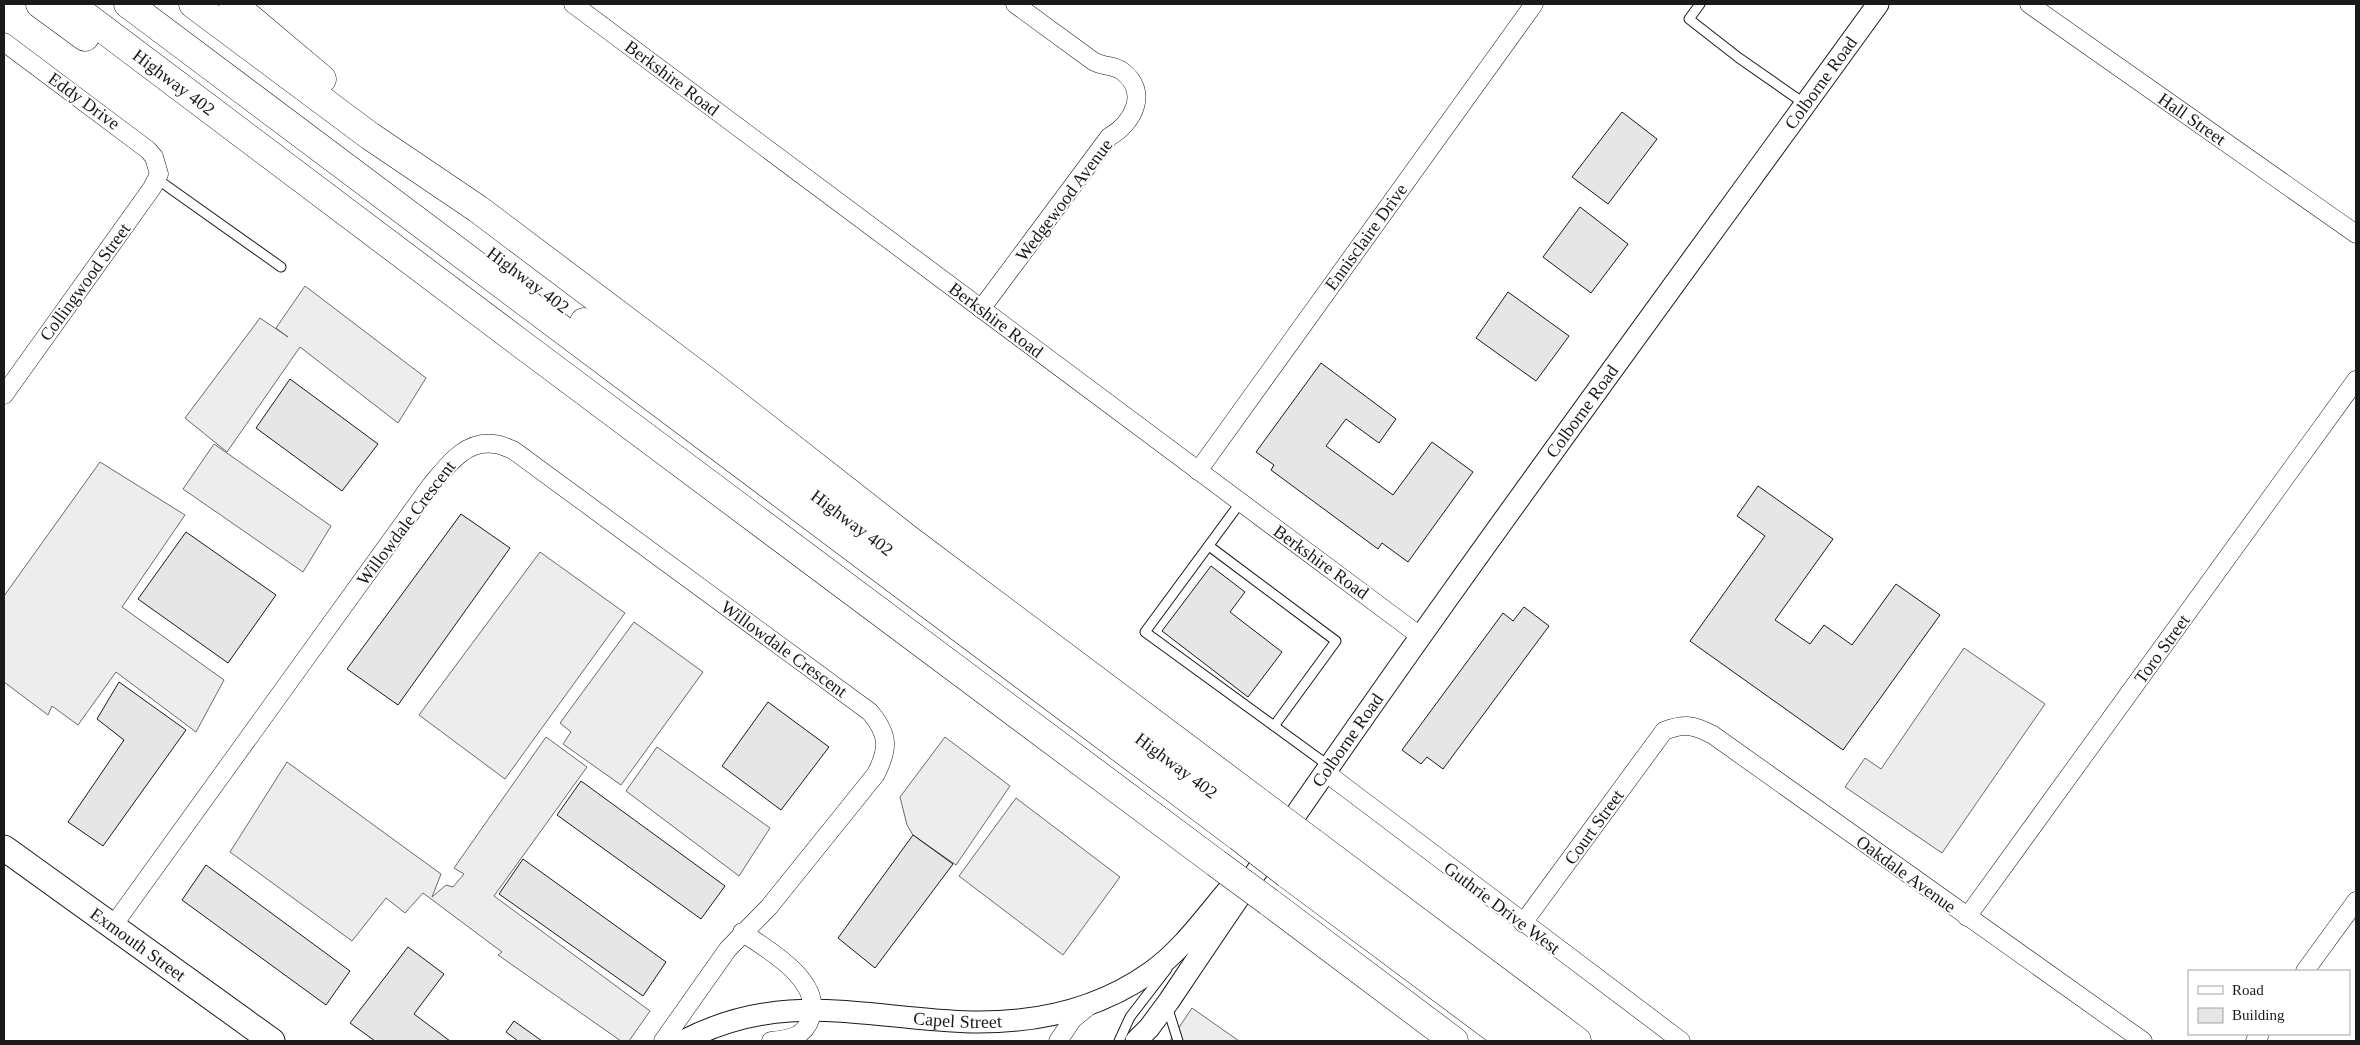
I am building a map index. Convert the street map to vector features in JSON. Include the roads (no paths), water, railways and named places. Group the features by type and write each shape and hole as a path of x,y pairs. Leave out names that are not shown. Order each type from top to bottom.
{"highway":[{"path":"40,4 319,212 520,343"},
{"name":"Highway 402","path":"70,4 1454,1041"},
{"path":"128,4 1249,820"},
{"name":"Highway 402","path":"160,4 1544,1041"},
{"path":"193,4 370,136 478,210 716,389 908,539 1249,820"},
{"path":"233,4 478,210"},
{"path":"1300,858 1511,1041"},
{"path":"1300,858 1577,1041"}],"main road":[{"name":"Exmouth Street","path":"4,848 272,1041"}],"street":[{"name":"Berkshire Road","path":"573,4 1420,636"},
{"name":"Wedgewood Avenue","path":"982,310 1109,137 1130,120 1136,103 1133,84 1122,71 1114,67 1101,66 1093,61 1016,4"},
{"name":"Colborne Road","path":"1136,1041 1167,1004 1290,821 1420,636 1878,4"},
{"name":"Hall Street","path":"2029,4 2356,234"},
{"name":"Ennisclaire Drive","path":"1198,471 1528,6"},
{"name":"Eddy Drive","path":"4,42 148,150 157,172"},
{"name":"Collingwood Street","path":"4,395 157,172"},
{"name":"Toro Street","path":"1967,917 2356,380"},
{"name":"Willowdale Crescent","path":"112,926 431,485 462,452 476,446 494,444 513,450 870,712 881,726 886,755 876,774 769,907 742,932"},
{"name":"Oakdale Avenue","path":"1664,731 1674,727 1695,726 1713,735 2143,1041"},
{"name":"Court Street","path":"1523,923 1664,731"},
{"name":"Guthrie Drive West","path":"1327,769 1523,923 1681,1041"},
{"name":"Colborne Road","path":"1058,1041 1073,1019 1100,998 1150,973 1169,958 1290,821"},
{"path":"2306,970 2356,900"},
{"path":"663,1041 704,981 742,932 782,961 807,985 812,999 813,1009 810,1023 803,1033 794,1038 771,1041"},
{"name":"Capel Street","path":"683,1041 744,1017 813,1009 944,1020 992,1021 1054,1016 1100,998"}],"lane":[{"path":"1700,4 1689,19 1739,58 1805,105"},
{"path":"157,172 281,267"},
{"path":"1240,503 1145,632 1274,726 1327,769"},
{"path":"1209,546 1336,641 1274,726"},
{"path":"1118,1041 1130,1017 1163,975 1181,945"},
{"path":"1167,1004 1178,1041"}]}
